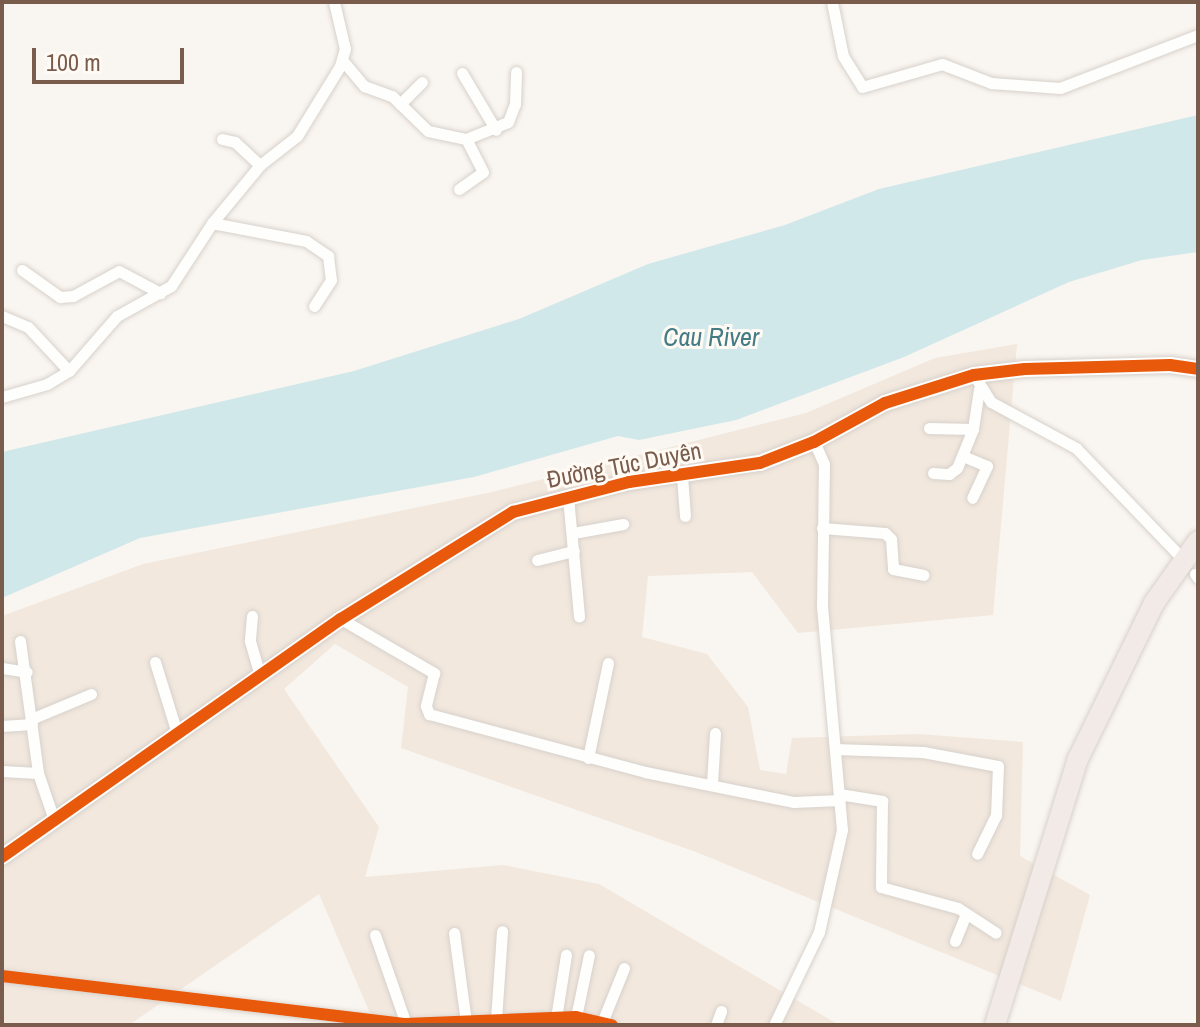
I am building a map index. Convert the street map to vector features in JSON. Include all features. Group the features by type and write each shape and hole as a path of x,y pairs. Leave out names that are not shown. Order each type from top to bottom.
{"highway":[{"path":"995,1025 1078,759 1154,603 1198,541"},
{"path":"1007,1025 1088,761 1145,641 1193,566"}],"street":[{"path":"2,397 47,384 69,371 117,316 160,293 260,165 297,136 343,61 345,49 334,2"},
{"path":"832,2 843,56 862,87 942,64 991,83 1060,88 1198,35"},
{"path":"343,61 364,86 400,104 428,131 466,139 496,130 513,116 516,72"},
{"path":"462,73 496,130"},
{"path":"400,104 422,82"},
{"path":"222,139 235,142 260,165"},
{"path":"459,189 483,172 466,139"},
{"path":"212,223 306,241 328,256 331,280 314,306"},
{"path":"22,270 60,297 73,296 119,271 160,293"},
{"path":"2,316 28,327 69,371"},
{"name":"Đường Túc Duyên","path":"5,851 341,619 500,517 568,497 760,463 814,442 885,403 1025,369 1170,365 1198,369"},
{"path":"933,473 953,473 963,456 973,429 977,382"},
{"path":"977,382 991,402 1076,448 1193,566"},
{"path":"929,428 973,429"},
{"path":"774,1025 819,932 842,835 822,607 824,464 814,442"},
{"path":"963,456 987,466 972,498"},
{"path":"682,476 685,516"},
{"path":"568,497 579,616"},
{"path":"573,533 623,524"},
{"path":"822,528 885,533 891,539 893,569 923,575"},
{"path":"537,560 574,551"},
{"path":"252,616 250,641 260,676"},
{"path":"341,619 434,673 425,711 429,714 588,758 794,802 840,797 882,801 881,887 966,914 996,933"},
{"path":"20,641 27,672 38,773 54,820"},
{"path":"155,662 177,733"},
{"path":"588,758 608,663"},
{"path":"2,668 27,672"},
{"path":"2,726 31,721 91,694"},
{"path":"712,784 715,733"},
{"path":"835,749 923,752 998,766 996,815 977,854"},
{"path":"2,771 38,773"},
{"path":"955,941 966,914"},
{"path":"496,1020 502,931"},
{"path":"454,933 466,1022"},
{"path":"375,935 406,1024"},
{"path":"556,1018 566,955"},
{"path":"576,1017 589,955"},
{"path":"2,976 406,1024 576,1017 608,1023 624,968"},
{"path":"716,1025 721,1011"}],"shaded area":[{"path":"1017,344 993,615 798,633 752,572 648,576 642,637 707,654 748,707 760,770 786,774 792,738 918,734 1023,742 1020,856 1090,895 1061,1001 696,852 401,748 408,687 335,644 284,689 379,827 365,877 503,865 599,884 839,1025 375,1025 319,894 129,1025 2,1025 2,616 143,564 492,492 806,413 935,358"}],"water":[{"name":"Cau River","path":"1198,115 1198,252 1142,260 1069,282 904,357 736,420 639,440 618,436 474,477 140,538 2,598 2,452 354,371 519,319 648,264 785,225 879,189"}],"cycle path":[{"path":"2,857 341,619 513,512 629,482 760,463 814,442 885,403 974,375 1025,369 1170,365 1198,369"},
{"path":"2,976 406,1024 576,1017 612,1025"}]}
